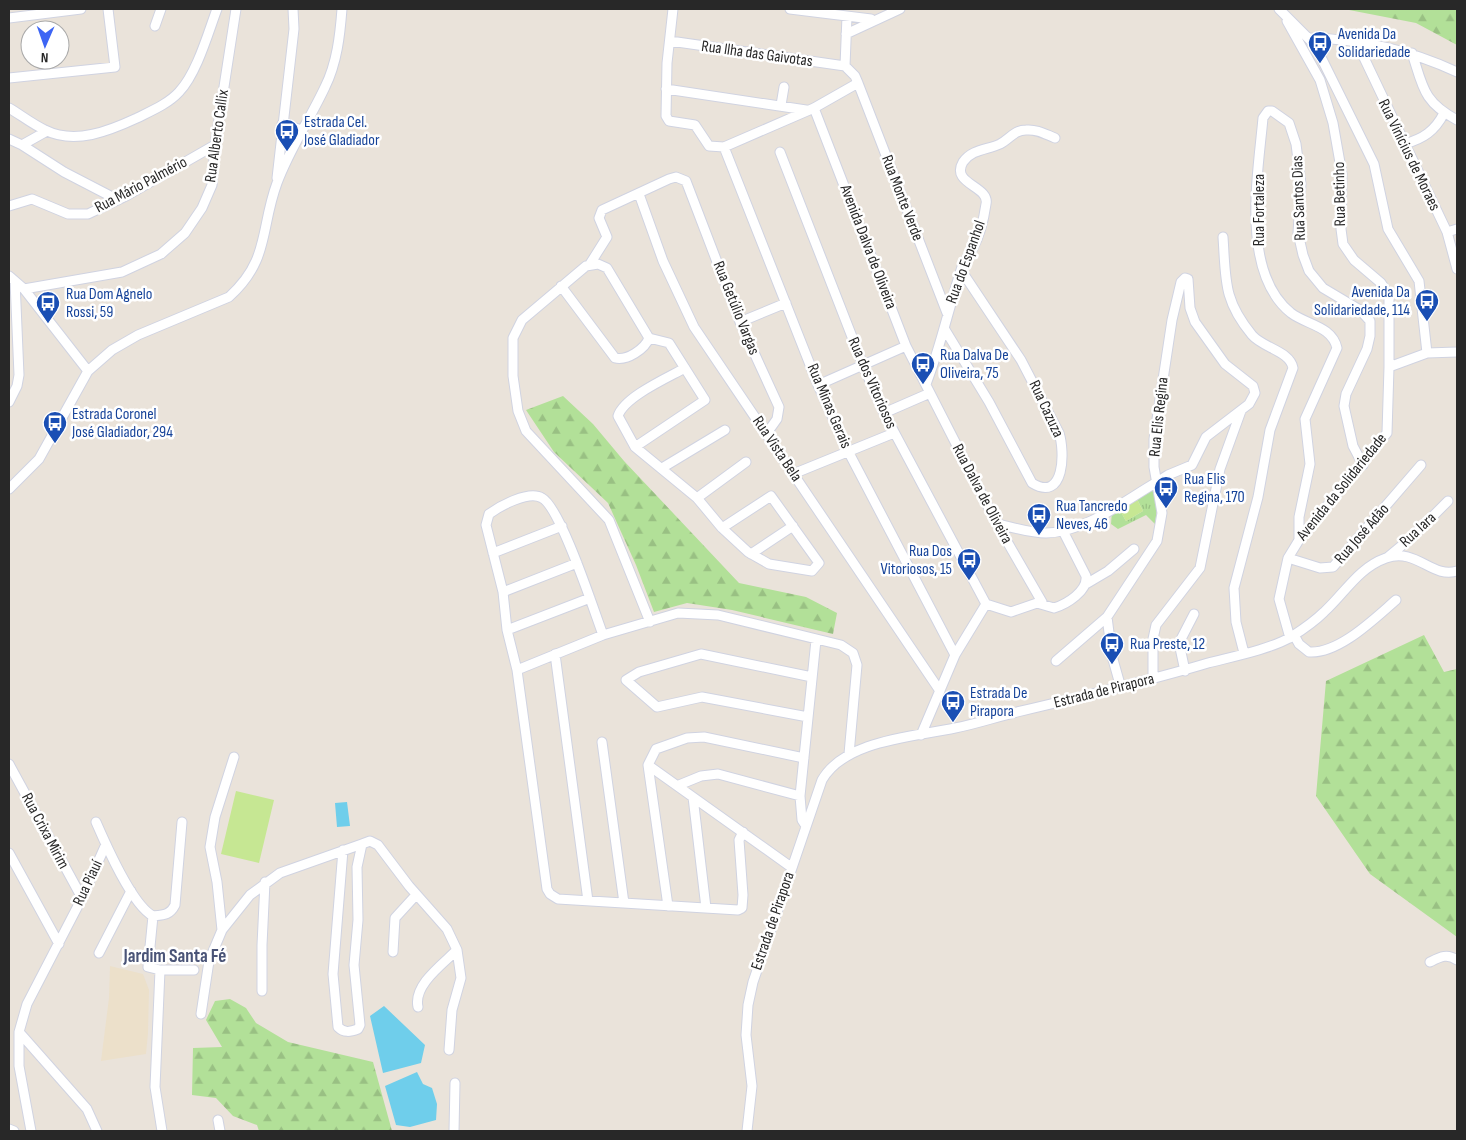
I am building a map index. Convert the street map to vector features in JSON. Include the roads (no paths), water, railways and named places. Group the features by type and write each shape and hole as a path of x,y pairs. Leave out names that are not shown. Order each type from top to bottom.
{"street":[{"path":"9,18 78,9"},
{"path":"9,78 115,67 108,9"},
{"path":"155,26 162,9"},
{"path":"9,108 47,131 75,136 89,136 110,131 155,110 179,92 190,78 217,9"},
{"name":"Rua Alberto Callix","path":"24,289 122,272 160,254 184,233 202,208 214,175 215,145 236,9"},
{"path":"9,488 39,459 88,371 112,350 138,335 228,297 240,287 260,254 276,184 294,29 293,9"},
{"path":"276,184 325,87 333,66 339,39 342,9"},
{"path":"673,9 666,89 666,116 669,121 695,125 709,146 724,147 811,109 858,83"},
{"path":"790,9 820,11 871,21"},
{"path":"871,21 872,9"},
{"path":"846,34 900,9"},
{"path":"1281,12 1310,38 1372,158 1379,180 1388,229 1419,281 1427,353"},
{"name":"Rua Betinho","path":"1281,12 1320,80 1329,107 1342,174 1341,230 1343,244 1354,260 1381,283 1389,295 1389,367"},
{"path":"845,66 847,16"},
{"path":"1310,38 1356,43 1412,53 1457,72"},
{"name":"Rua Ilha das Gaivotas","path":"670,42 845,66"},
{"name":"Rua Vinícius de Moraes","path":"1356,43 1446,232 1457,269"},
{"path":"1412,53 1427,96 1435,107 1457,120"},
{"name":"Rua Monte Verde","path":"845,66 855,76 858,83 947,313"},
{"path":"781,105 784,87"},
{"path":"666,89 811,109"},
{"name":"Avenida Dalva de Oliveira","path":"811,109 906,346 926,384"},
{"name":"Rua Santos Dias","path":"1272,111 1289,123 1296,144 1301,184 1298,233 1302,255 1309,271 1323,288 1360,310 1370,321 1370,336 1367,349 1346,394 1344,406 1353,446 1363,464"},
{"name":"Rua Fortaleza","path":"1272,111 1264,114 1261,144 1257,234 1261,262 1266,276 1284,306 1291,313 1326,330 1336,342 1338,348 1305,419 1310,464 1299,517 1299,540"},
{"path":"1404,144 1415,141 1431,132 1444,113"},
{"path":"282,124 302,130"},
{"path":"22,144 47,131"},
{"name":"Rua do Espanhol","path":"926,384 961,270 974,246 987,202 983,193 963,179 961,174 963,163 976,152 1001,143 1016,131 1040,131 1055,138"},
{"path":"9,139 22,144 64,172 118,200"},
{"name":"Rua Mário Palmério","path":"9,206 32,200 68,214 78,215 93,211 118,200 215,145"},
{"name":"Rua Minas Gerais","path":"724,147 818,384 848,451 955,655"},
{"name":"Rua dos Vitoriosos","path":"780,152 863,365 884,413 986,604"},
{"name":"Rua Getúlio Vargas","path":"640,194 676,177 686,181 740,322 779,407 777,419 767,433"},
{"path":"640,194 602,210 599,214 608,237 590,264 522,320 513,338 513,376 518,411 531,438 609,520 650,622"},
{"name":"Rua Vista Bela","path":"640,194 664,261 694,327 940,691"},
{"path":"1446,232 1457,229"},
{"path":"1223,237 1227,292 1230,301 1253,336 1289,359 1293,368 1270,430 1258,497 1234,588 1235,615 1244,653"},
{"path":"590,264 598,264 607,268 649,338 669,343 705,400 635,447"},
{"name":"Rua Cazuza","path":"944,328 989,402 1032,483 1041,486 1059,480 1062,466 1062,440 1059,432 1021,360 961,270"},
{"path":"12,278 24,289 88,371"},
{"path":"9,402 17,386 19,375 12,278"},
{"name":"Rua Elis Regina","path":"1056,661 1107,617 1157,541 1162,513 1157,482 1154,440 1172,320 1183,279 1188,278 1190,308 1195,322 1225,364 1255,389 1254,398 1241,411"},
{"path":"561,286 615,358 625,358 643,348 649,338"},
{"path":"740,322 786,303"},
{"path":"818,384 906,346"},
{"path":"1389,367 1427,353 1457,352"},
{"name":"Avenida da Solidariedade","path":"1292,636 1279,599 1288,558 1299,540 1363,464 1389,427 1387,383 1389,367"},
{"path":"684,368 631,400 620,411 618,416 635,447 697,498 722,528 751,554 769,564 812,571 819,563 771,496 722,528"},
{"name":"Rua Dalva de Oliveira","path":"926,384 997,524 1042,602"},
{"path":"884,413 930,393"},
{"path":"997,524 1027,531 1063,531 1086,523 1157,482 1192,465 1206,437 1241,411"},
{"path":"1153,679 1153,639 1156,625 1200,568 1220,469 1241,411"},
{"path":"662,468 725,430"},
{"path":"793,474 894,433"},
{"path":"697,498 746,462"},
{"name":"Rua José Adão","path":"1288,558 1320,568 1334,567 1421,465"},
{"path":"603,635 562,526 545,499 535,495 526,496 491,512 487,516 486,525 503,592 507,630 517,670 547,889 552,896 558,898 738,910 742,908 739,840 742,832"},
{"name":"Rua Iara","path":"1388,557 1412,538 1448,501"},
{"path":"493,553 562,526"},
{"path":"751,554 793,526"},
{"path":"1063,531 1086,576 1086,584"},
{"path":"921,735 955,655 986,604 1011,612 1042,602 1050,607 1060,606 1079,592 1086,584 1108,571 1134,549"},
{"name":"Estrada de Pirapora","path":"747,1131 752,1086 746,1035 748,1005 753,982 791,867 828,770 849,754 875,744 1121,688 1244,653 1292,636 1325,611 1356,577 1371,564 1388,557 1408,556 1441,572 1457,571"},
{"path":"503,592 577,562"},
{"path":"507,630 590,598"},
{"path":"1292,636 1309,652 1327,650 1351,636 1396,600"},
{"path":"517,670 603,635 678,613 710,614 844,646 853,653 856,661 849,754"},
{"path":"1185,670 1179,643 1194,614"},
{"path":"1107,617 1112,656 1121,688"},
{"path":"806,826 802,820 800,796 816,640"},
{"path":"554,654 588,900"},
{"path":"808,717 702,697 657,707 626,680 639,672 701,654 812,677"},
{"path":"668,906 648,765 656,749 686,738 704,737 804,758"},
{"path":"602,742 624,903"},
{"path":"222,930 217,882 210,847 214,817 234,757"},
{"name":"Rua Crixa Mirim","path":"9,764 82,898"},
{"path":"648,765 791,867"},
{"path":"679,786 700,776 718,774 800,796"},
{"path":"693,797 706,908"},
{"name":"Rua Piauí","path":"31,1131 19,1066 19,1032 27,1004 82,898 106,844 96,822"},
{"path":"106,844 141,908 154,916 165,915 172,911 175,905 182,822"},
{"path":"201,1014 201,969 222,930 250,895 265,882 297,866 370,841 378,845 416,895 447,929 457,950 461,978 452,1010 449,1050"},
{"path":"343,850 335,942 334,992 338,1027 342,1031 351,1032 358,1029 360,1025 354,965 358,920 357,867 362,844"},
{"path":"9,853 59,944"},
{"path":"262,991 265,882"},
{"path":"99,953 131,891"},
{"path":"393,952 395,918 416,895"},
{"path":"154,916 148,967 160,970 201,969"},
{"path":"418,1007 417,998 421,988 457,950"},
{"path":"1430,962 1448,955 1457,960"},
{"path":"160,970 155,1087 162,1131"},
{"path":"19,1032 87,1108 97,1131"},
{"path":"454,1131 455,1083"},
{"path":"218,1120 220,1131"},
{"path":"9,1128 14,1131"}],"water":[{"path":"347,802 350,826 337,827 335,803"},
{"path":"384,1006 425,1045 421,1063 383,1073 370,1016"},
{"path":"417,1072 423,1084 432,1088 437,1104 436,1120 410,1127 396,1125 385,1086"}],"place":[{"name":"Avenida Da Solidariedade","path":"1320,64"},
{"name":"Estrada Cel. José Gladiador","path":"287,152"},
{"name":"Avenida Da Solidariedade, 114","path":"1427,322"},
{"name":"Rua Dom Agnelo Rossi, 59","path":"48,324"},
{"name":"Rua Dalva De Oliveira, 75","path":"923,385"},
{"name":"Estrada Coronel José Gladiador, 294","path":"55,444"},
{"name":"Rua Elis Regina, 170","path":"1166,509"},
{"name":"Rua Tancredo Neves, 46","path":"1039,536"},
{"name":"Rua Dos Vitoriosos, 15","path":"969,581"},
{"name":"Rua Preste, 12","path":"1112,665"},
{"name":"Estrada De Pirapora","path":"953,723"}],"district":[{"name":"Jardim Santa Fé","path":"175,956"}]}
